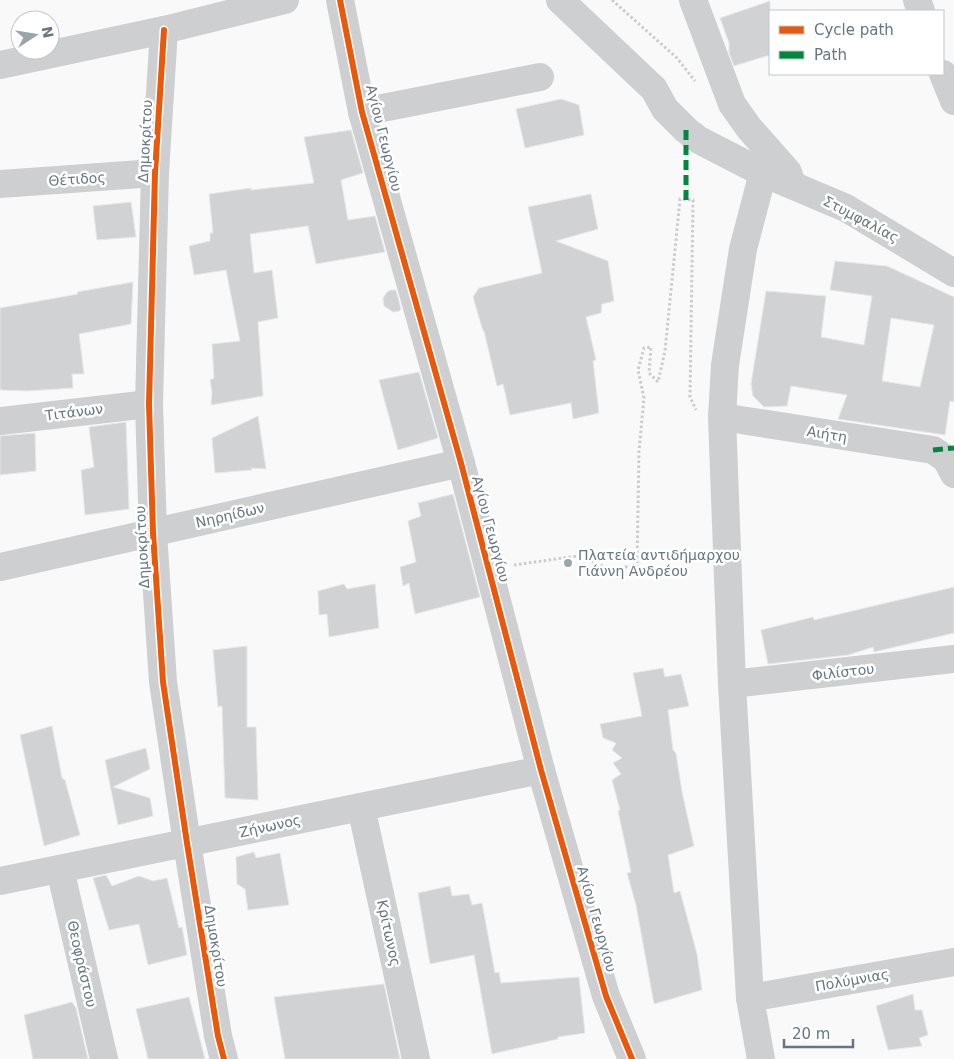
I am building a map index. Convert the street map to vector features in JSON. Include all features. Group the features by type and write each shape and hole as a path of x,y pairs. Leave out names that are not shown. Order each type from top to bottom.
{"street":[{"name":"Αγίου Γεωργίου","path":"340,0 362,112 460,462 541,770 606,996 632,1059"},
{"name":"Στυμφαλίας","path":"560,0 654,89 665,109 699,140 763,173 846,208 954,273"},
{"path":"693,0 732,104 749,128 788,172 792,186"},
{"path":"0,65 164,30 272,1"},
{"name":"Δημοκρίτου","path":"164,30 155,173 149,404 153,532 163,682 218,1036 224,1059"},
{"path":"943,75 954,101"},
{"path":"362,112 540,77"},
{"name":"Θέτιδος","path":"0,184 155,173"},
{"path":"761,1059 750,998 732,684 722,417 725,365 743,249 763,173"},
{"name":"Τιτάνων","path":"0,421 149,404"},
{"name":"Αιήτη","path":"722,417 932,450 946,459 954,474"},
{"name":"Νηρηίδων","path":"0,567 460,462"},
{"name":"Φιλίστου","path":"732,684 954,659"},
{"name":"Ζήνωνος","path":"0,881 541,770"},
{"name":"Κρίτωνος","path":"361,807 416,1059"},
{"name":"Θεοφράστου","path":"60,869 104,1059"},
{"name":"Πολύμνιας","path":"750,998 954,962"}],"path":[{"path":"612,0 677,58 698,87"},
{"path":"488,569 584,555 596,565 612,568 637,566 639,451 644,398 638,370 644,348 651,347 649,373 658,382 666,351 680,199 693,200 690,397 696,410 722,417"}],"building":[{"path":"770,1 769,55 734,66 729,53 729,43 720,18"},
{"path":"561,99 579,105 584,135 525,148 516,109"},
{"path":"351,130 363,173 341,180 348,220 375,216 385,252 316,264 308,226 250,234 254,273 272,270 278,318 258,322 263,396 211,405 212,392 210,380 214,378 212,344 240,341 226,270 194,275 189,246 210,241 210,233 213,233 209,194 251,188 251,190 314,183 304,137"},
{"path":"591,194 598,229 556,241 608,261 614,301 602,304 601,313 586,317 596,360 593,361 599,413 573,419 571,403 510,415 503,384 497,386 484,331 473,297 479,288 542,273 528,207"},
{"path":"131,202 136,237 97,240 93,206"},
{"path":"835,261 887,266 954,297 954,402 950,401 945,435 838,419 847,395 791,386 787,406 764,407 753,396 751,384 766,291 826,296 821,337 864,345 872,296 830,290","holes":["891,318 934,325 920,387 882,381"]},
{"path":"133,282 131,324 79,334 84,374 72,374 73,388 27,391 0,390 0,308"},
{"path":"391,290 396,290 401,309 399,311 393,312 384,306 383,298"},
{"path":"419,372 438,438 398,450 379,380"},
{"path":"258,416 266,469 251,468 252,470 215,473 212,438"},
{"path":"126,422 129,509 85,515 81,470 94,467 89,427"},
{"path":"35,433 36,471 0,475 0,436"},
{"path":"453,494 480,597 415,614 409,583 403,586 400,567 416,562 408,521 421,516 418,503"},
{"path":"344,584 347,589 375,584 379,628 329,637 327,614 319,615 318,591"},
{"path":"954,587 954,633 874,652 873,647 848,655 768,664 761,630 813,617 814,620"},
{"path":"247,646 247,727 256,727 258,800 225,798 222,706 218,707 213,650"},
{"path":"663,668 665,677 681,674 689,706 668,710 673,750 676,753 682,792 694,846 668,855 674,893 680,891 697,954 702,990 654,1004 636,905 627,873 631,872 618,811 620,810 612,780 621,774 613,763 622,758 612,750 616,743 603,738 600,724 642,716 633,673"},
{"path":"52,726 62,778 65,780 80,835 44,846 20,735"},
{"path":"146,748 150,769 113,787 150,798 153,816 118,825 105,760"},
{"path":"254,852 256,858 280,853 289,905 248,910 245,889 237,884 236,857"},
{"path":"106,875 112,886 139,876 153,881 167,878 179,928 182,927 187,955 148,965 139,924 109,930 93,878"},
{"path":"450,886 452,896 469,894 472,905 482,903 495,973 499,972 501,983 579,977 585,1033 558,1037 558,1039 492,1054 474,955 430,964 418,893"},
{"path":"384,984 400,1059 285,1059 274,997"},
{"path":"913,994 915,1010 922,1010 928,1035 919,1038 922,1046 888,1050 876,1006"},
{"path":"189,997 205,1059 148,1059 136,1009"},
{"path":"72,1002 76,1008 88,1059 33,1059 24,1015"}],"marked path":[{"path":"686,130 686,200"},
{"path":"933,450 954,448"}],"cycle path":[{"path":"340,0 362,112 461,463 541,770 606,996 632,1059"},
{"path":"164,30 155,173 149,404 153,533 163,682 218,1036 224,1059"}],"place":[{"name":"Πλατεία αντιδήμαρχου Γιάννη Ανδρέου","path":"568,563"}]}
